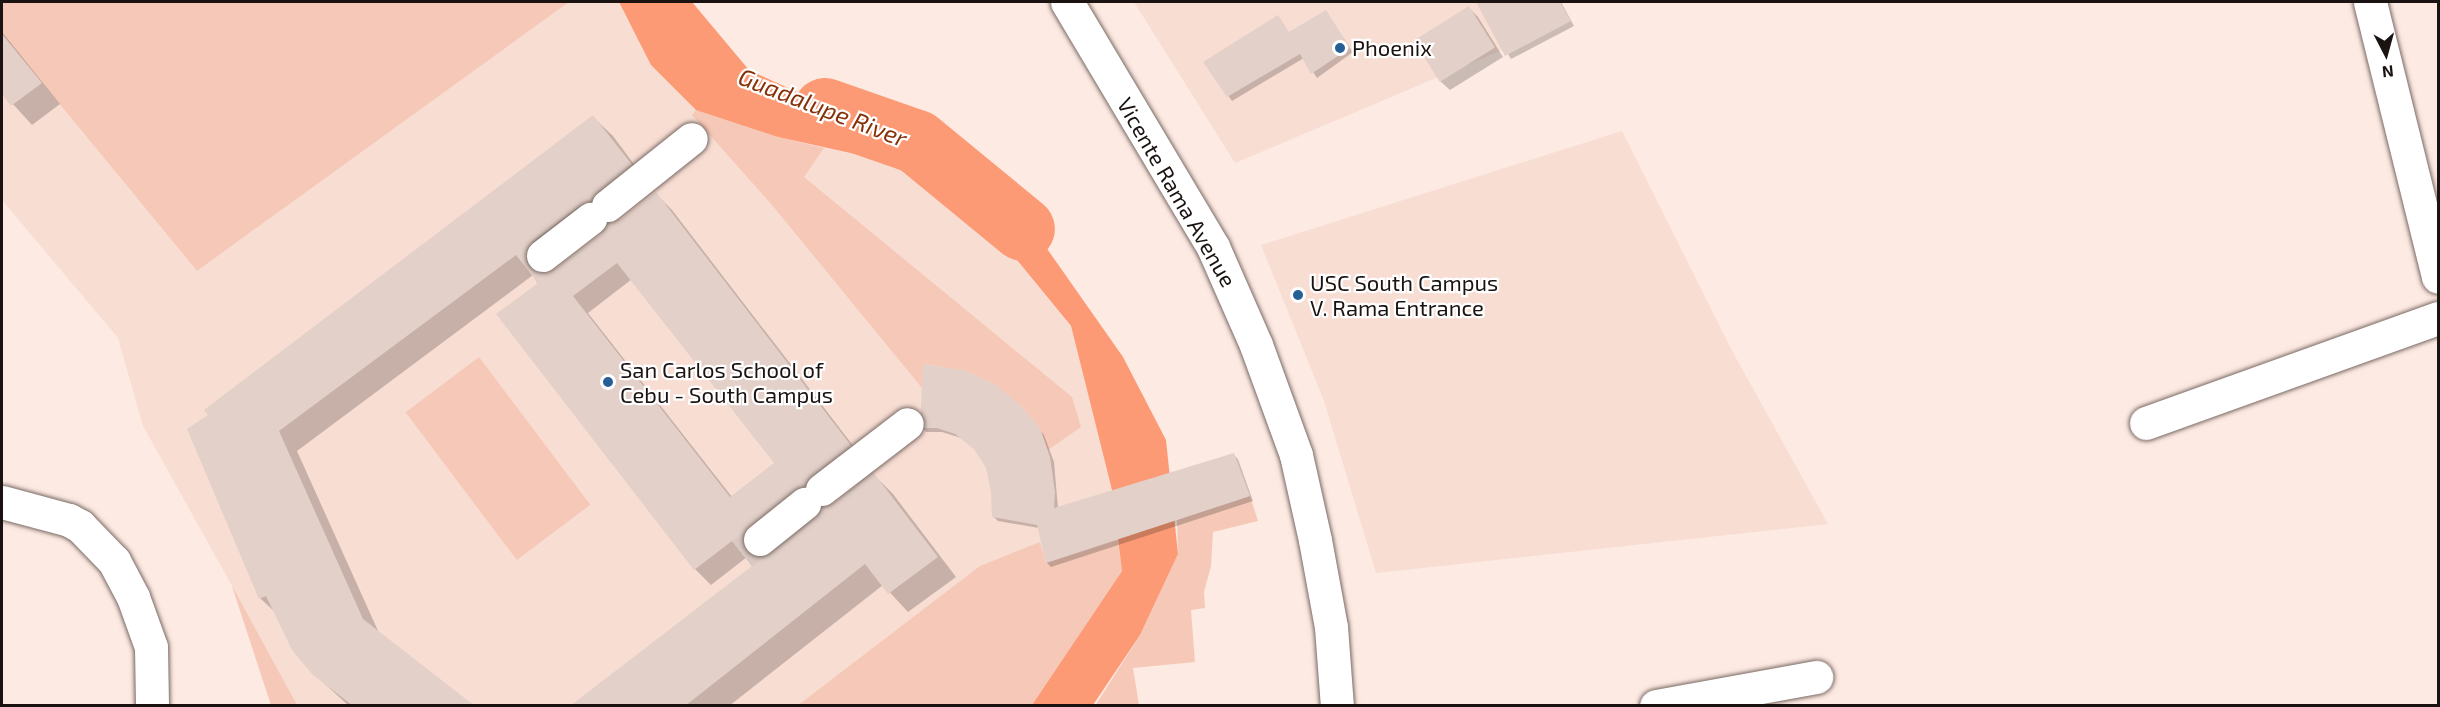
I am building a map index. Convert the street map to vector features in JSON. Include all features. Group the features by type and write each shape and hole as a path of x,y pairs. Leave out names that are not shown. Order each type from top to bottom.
{"street":[{"name":"Vicente Rama Avenue","path":"1067,2 1213,247 1256,345 1296,455 1331,627 1337,705"},
{"path":"2370,2 2439,277"},
{"path":"543,256 692,139"},
{"path":"2146,423 2439,318"},
{"path":"760,540 908,424"},
{"path":"2,502 69,520 80,526 114,561 133,597 151,647 152,705"},
{"path":"1656,705 1816,676"}],"shaded area":[{"path":"2,2 569,2 197,271 2,34"},
{"name":"San Carlos School of Cebu - South Campus","path":"569,2 619,2 629,23 778,138 900,164 995,233 1071,327 1112,490 1122,571 1032,705 271,705 232,586 143,426 118,338 2,200 2,34 197,271"},
{"path":"1134,2 1560,2 1571,21 1235,163"},
{"path":"696,110 778,137 824,148 804,177 1072,397 1081,427 1048,450 1040,428 1021,406 997,386 966,371 924,364 922,388 772,205 692,115"},
{"path":"1622,131 1730,347 1828,524 1376,573 1324,401 1261,245"},
{"path":"479,357 590,505 517,560 406,412"},
{"path":"1250,496 1258,521 1213,532 1211,566 1204,592 1205,608 1191,610 1195,662 1133,668 1139,705 1095,706 1140,635 1178,554 1177,520"},
{"path":"1118,540 1122,571 1032,705 797,706 980,566 1040,542 1046,563"},
{"path":"232,586 297,705 271,705"}],"water":[{"path":"619,2 692,2 749,70 823,104 906,137 1043,243 1123,357 1166,440 1178,554 1140,635 1093,705 1032,705 1122,571 1112,490 1071,326 995,233 900,164 778,137 696,110 651,65"}],"building":[{"path":"1476,2 1560,2 1571,21 1505,56"},
{"path":"1469,6 1495,48 1440,82 1414,40"},
{"path":"1326,10 1350,48 1311,74 1300,54 1227,97 1203,62 1278,15 1289,32"},
{"path":"2,34 42,83 11,106 2,94"},
{"path":"593,115 633,166 598,193 620,220 656,192 853,448 822,490 833,504 873,472 938,557 888,594 865,564 685,706 570,706 752,566 732,541 694,570 496,314 538,283 516,255 279,431 363,619 475,706 353,706 312,674 292,650 266,596 259,599 187,429 208,415 204,410","holes":["580,206 602,234 554,270 532,242","617,263 774,463 730,497 573,296","796,492 815,517 769,552 750,528"]},
{"path":"923,364 966,371 997,386 1021,406 1040,428 1050,457 1055,492 1054,508 1234,453 1250,496 1046,563 1037,525 992,517 991,491 986,468 974,449 955,434 937,428 920,428"}],"waterway":[{"name":"Guadalupe River","path":"825,110 917,142 1023,229"}],"tunnel":[{"path":"742,554 760,540"}],"place":[{"name":"Phoenix","path":"1340,48"},
{"name":"USC South Campus V. Rama Entrance","path":"1298,295"},
{"name":"San Carlos School of Cebu - South Campus","path":"608,382"}]}
